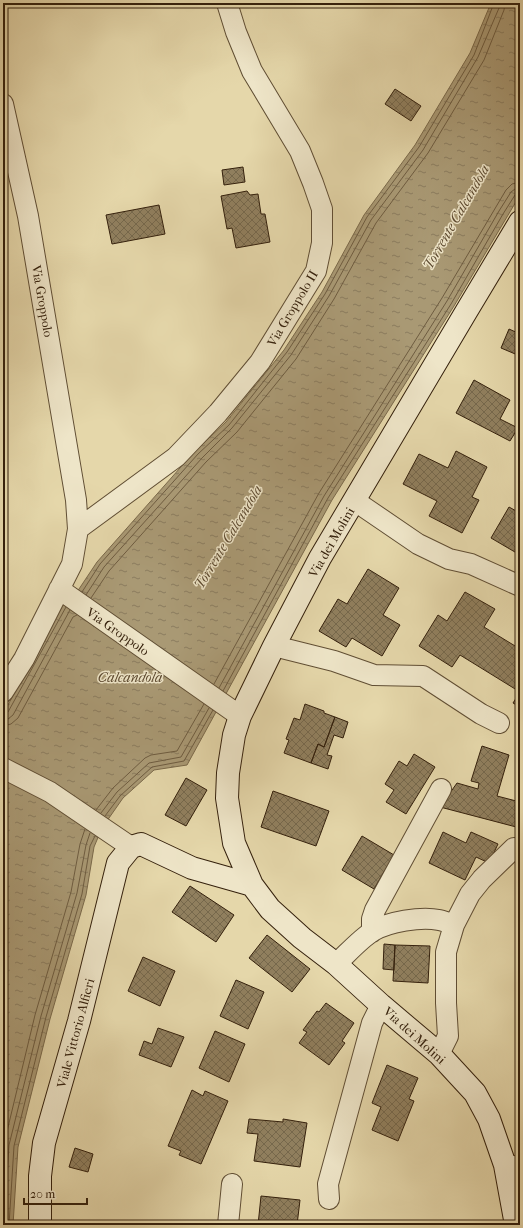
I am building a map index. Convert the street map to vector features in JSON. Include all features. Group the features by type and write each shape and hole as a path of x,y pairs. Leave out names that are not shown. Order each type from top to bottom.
{"street":[{"name":"Via Groppolo II","path":"78,529 176,457 218,413 260,362 316,271 322,242 322,209 300,151 252,71 236,32 227,3"},
{"name":"Via Groppolo","path":"3,104 28,216 76,500 78,529 72,564 64,592 3,692"},
{"name":"Via dei Molini","path":"516,1225 513,1166 475,1093 439,1054 381,1005 336,964 302,938 270,909 252,885 234,843 227,798 228,773 234,734 233,712 274,646 320,558 520,222"},
{"path":"355,501 418,544 449,559 471,564 520,586"},
{"name":"Via Groppolo","path":"64,592 233,712"},
{"path":"274,646 334,661 374,675 423,676 481,714 499,723"},
{"path":"3,768 50,792 131,847 141,844 192,868 252,885"},
{"path":"372,932 372,919 375,910 441,789"},
{"name":"Viale Vittorio Alfieri","path":"40,1225 40,1176 44,1143 79,1021 118,863 131,847"},
{"path":"439,1054 448,1036 446,1003 446,952 454,925 470,894 482,879 514,848"},
{"path":"336,964 372,932 383,926 400,922 420,920 438,920 454,925"},
{"path":"329,1199 328,1184 372,1023 381,1005"},
{"path":"228,1225 232,1184"}],"water":[{"name":"Calcandola","path":"491,3 520,3 520,195 454,306 332,500 187,765 154,770 123,798 102,828 94,847 86,895 50,1019 18,1147 13,1225 3,1225 3,714 65,601 71,601 97,562 195,451 226,422 284,350 322,292 364,215 415,145 470,53"}],"building":[{"path":"395,89 421,106 411,121 385,104"},
{"path":"243,167 245,182 224,185 222,170"},
{"path":"247,191 250,195 258,194 261,214 265,214 270,242 236,248 232,228 227,229 221,196"},
{"path":"159,205 165,234 112,244 106,215"},
{"path":"509,329 520,334 520,356 501,348"},
{"path":"474,380 510,400 500,419 518,428 510,441 456,413"},
{"path":"456,451 487,467 472,497 479,500 462,533 429,516 437,501 403,484 419,454 448,468"},
{"path":"509,507 518,512 520,508 520,555 491,538"},
{"path":"368,569 399,588 383,615 400,625 382,656 352,638 346,647 319,631 338,599 347,604"},
{"path":"465,592 495,609 484,627 520,649 520,692 460,655 452,667 419,646 438,615 447,621"},
{"path":"520,692 520,707 513,703"},
{"path":"305,704 335,717 324,747 318,744 311,763 284,753 289,740 286,739 294,718 300,720"},
{"path":"335,717 348,722 343,738 334,735 327,755 332,756 328,769 311,763 318,744 324,747"},
{"path":"482,746 509,755 497,796 520,802 520,828 440,807 457,783 478,789 479,783 471,781"},
{"path":"414,754 435,767 406,814 386,802 394,790 385,784 399,761 407,766"},
{"path":"186,778 207,790 186,826 165,815"},
{"path":"273,791 329,811 316,846 261,827"},
{"path":"443,832 466,843 471,832 498,844 489,863 476,857 465,880 429,863"},
{"path":"362,836 394,855 374,889 342,870"},
{"path":"190,886 234,915 216,942 172,912"},
{"path":"267,935 310,969 292,992 249,958"},
{"path":"384,944 395,945 394,970 383,969"},
{"path":"395,945 430,946 428,983 393,981"},
{"path":"143,957 175,971 160,1006 128,991"},
{"path":"236,980 264,992 248,1029 220,1016"},
{"path":"326,1003 354,1023 342,1041 345,1043 329,1065 299,1043 307,1032 303,1030 317,1011 319,1012"},
{"path":"158,1028 184,1037 171,1067 139,1055 144,1041 152,1044"},
{"path":"215,1031 245,1044 229,1082 199,1068"},
{"path":"387,1065 418,1078 409,1099 414,1101 398,1141 372,1130 381,1107 372,1103"},
{"path":"192,1090 203,1096 205,1091 228,1101 201,1164 179,1155 181,1151 168,1146"},
{"path":"249,1119 283,1122 283,1119 307,1123 300,1167 254,1161 258,1134 247,1133"},
{"path":"75,1148 93,1154 88,1172 69,1167"},
{"path":"261,1196 300,1200 297,1225 258,1225"}],"water label":[{"name":"Torrente Calcandola","path":"456,217"},
{"name":"Torrente Calcandola","path":"228,537"}]}
